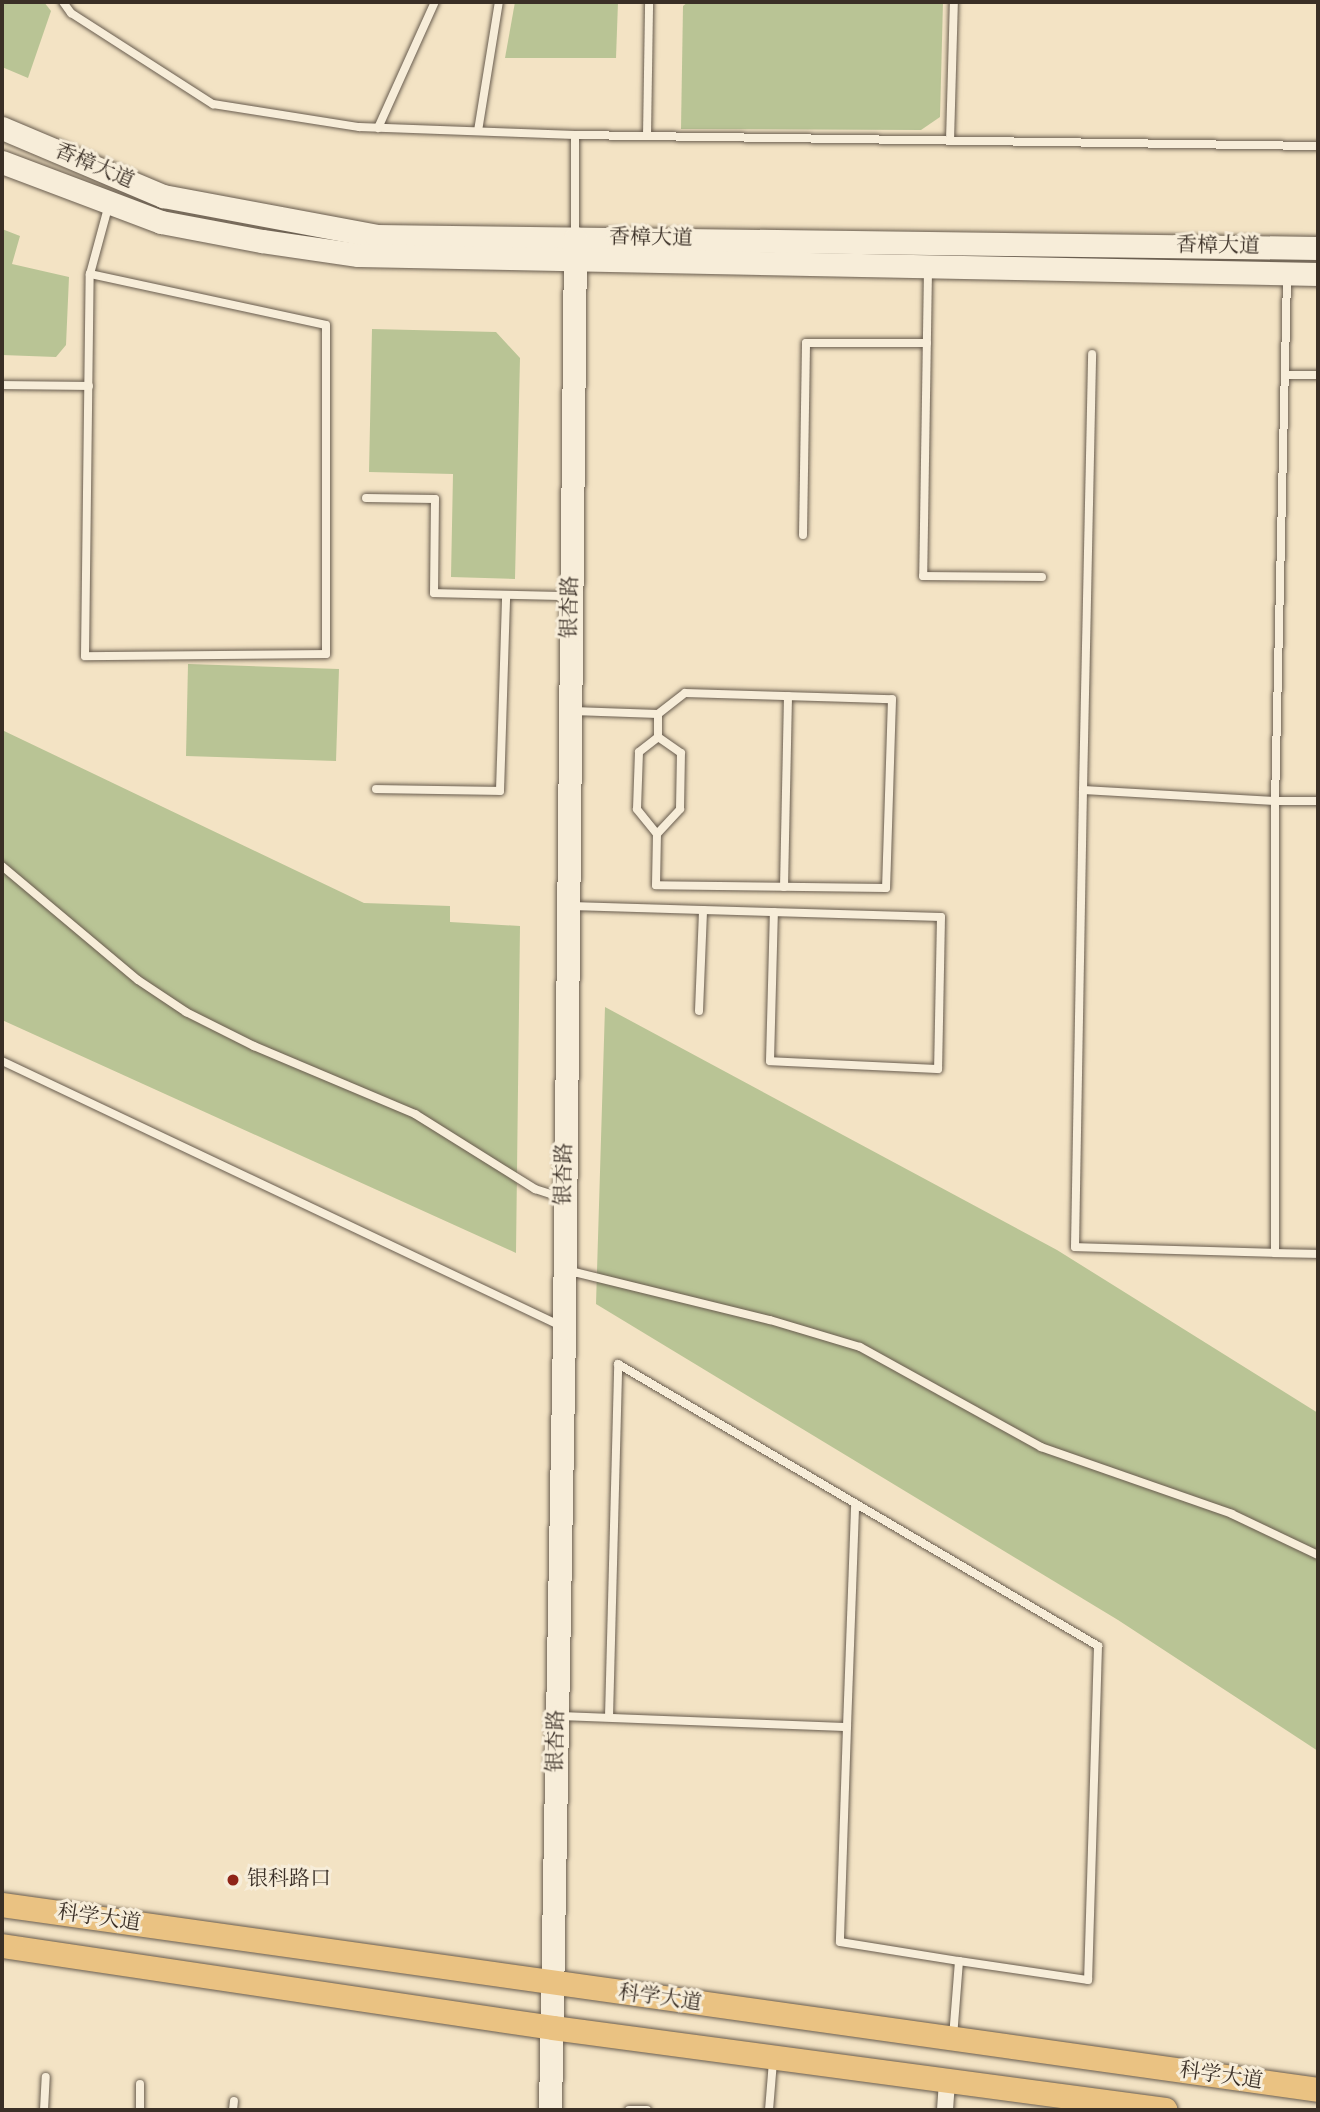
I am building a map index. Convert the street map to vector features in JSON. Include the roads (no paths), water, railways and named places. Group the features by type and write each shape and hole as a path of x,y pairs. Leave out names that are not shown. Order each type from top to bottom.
{"main road":[{"name":"香樟大道","path":"2,128 163,196 376,236 928,267 1318,274"},
{"name":"香樟大道","path":"2,162 161,222 358,255 574,249 1318,248"},
{"name":"银杏路","path":"550,2110 564,1328 574,249"},
{"name":"科学大道","path":"2,1905 1318,2090"},
{"name":"科学大道","path":"2,1946 553,2028 947,2080 1087,2104 1166,2110"}],"street":[{"path":"945,2110 947,2080"}],"lane":[{"path":"64,2 71,13 213,104 378,128 575,135 1318,146"},
{"path":"378,128 435,2"},
{"path":"478,131 499,2"},
{"path":"647,136 649,2"},
{"path":"950,141 954,2"},
{"path":"574,249 575,135"},
{"path":"90,274 326,325 326,654 85,656 90,274 109,204"},
{"path":"928,267 923,576 1042,577"},
{"path":"1275,1253 1275,801 1287,273"},
{"path":"803,535 806,343 927,343"},
{"path":"1093,354 1075,1247 1318,1254"},
{"path":"1285,375 1318,375"},
{"path":"2,385 89,386"},
{"path":"366,498 435,499 434,593 571,596"},
{"path":"376,789 500,791 506,594"},
{"path":"570,711 658,714 685,693 892,699 886,888 656,885 657,834 636,809 639,751 658,737"},
{"path":"784,887 788,696"},
{"path":"658,714 658,737"},
{"path":"657,834 680,809 681,753 658,737"},
{"path":"1083,790 1318,801"},
{"path":"2,866 138,980 186,1012 254,1046 415,1114 535,1189 565,1199"},
{"path":"568,906 774,912 942,917 938,1069 770,1062 774,912"},
{"path":"699,1011 703,910"},
{"path":"2,1061 564,1328"},
{"path":"564,1269 770,1320 860,1347 1041,1447 1232,1514 1318,1555"},
{"path":"609,1717 618,1364 1098,1646 1088,1980 840,1942 855,1504"},
{"path":"558,1716 847,1727"},
{"path":"953,2040 959,1961"},
{"path":"769,2110 774,2057"},
{"path":"44,2110 46,2077"},
{"path":"139,2110 141,2084"},
{"path":"629,2110 647,2110"}],"place":[{"name":"银科路口","path":"233,1880"}]}
